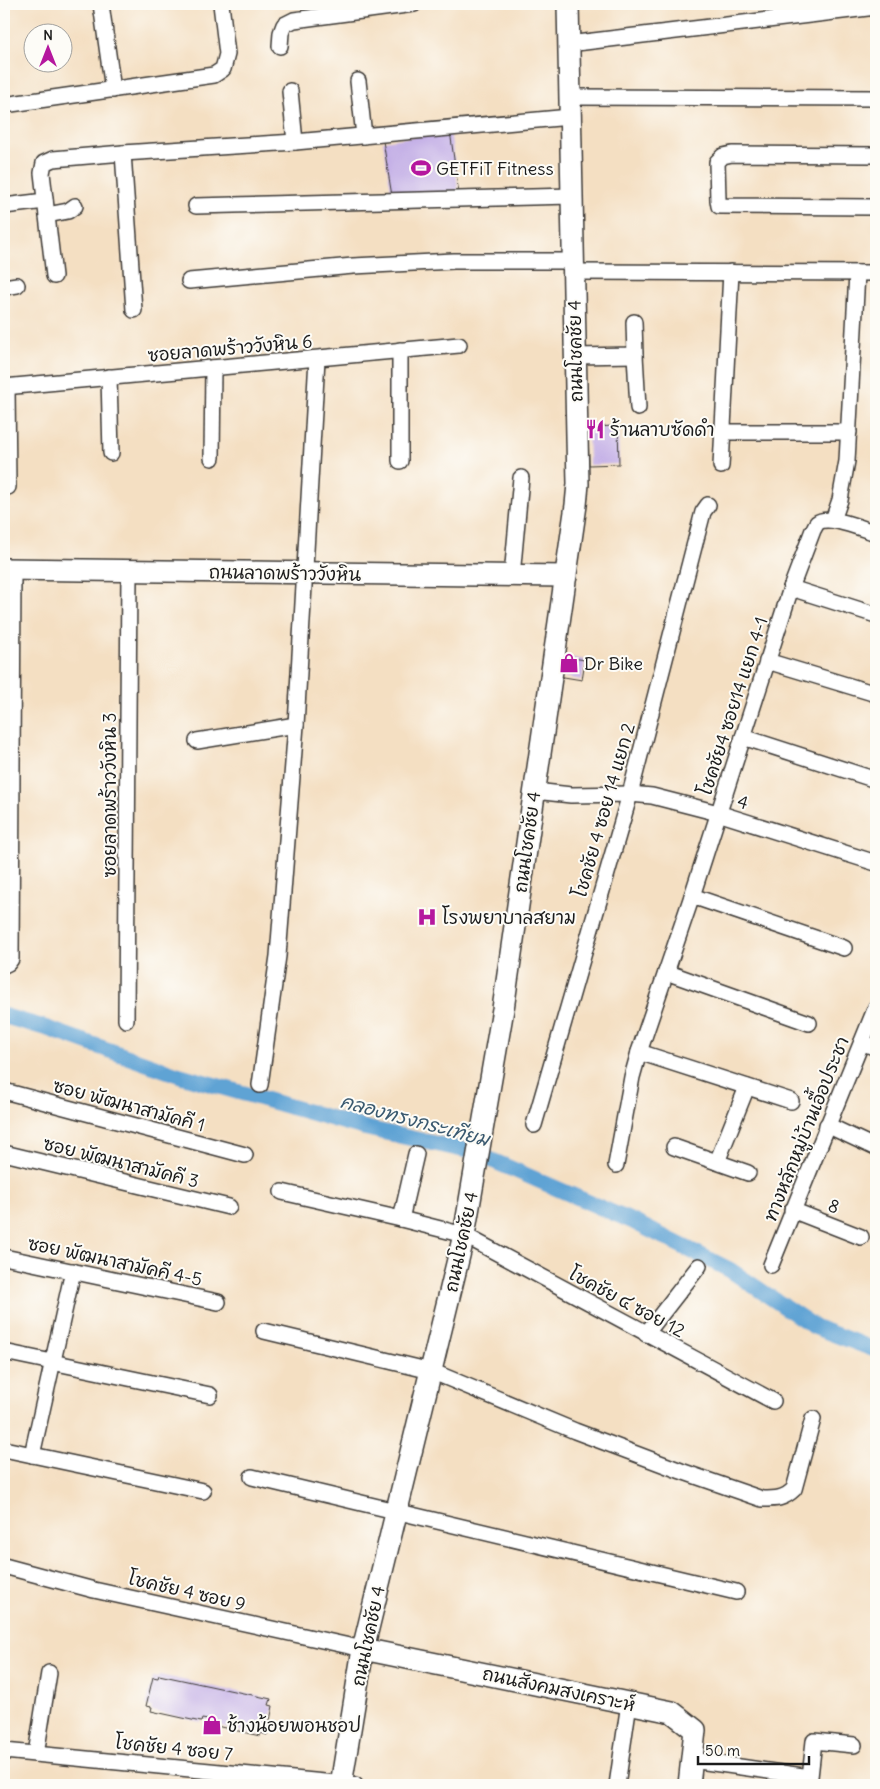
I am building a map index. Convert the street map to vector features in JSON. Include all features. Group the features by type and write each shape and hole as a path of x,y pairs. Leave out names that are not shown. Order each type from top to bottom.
{"main road":[{"name":"ถนนโชคชัย 4","path":"346,1785 363,1649 464,1235 479,1155 503,1009 578,484 568,4"},
{"name":"ถนนลาดพร้าววังหิน","path":"9,569 566,576"},
{"name":"ถนนสังคมสงเคราะห์","path":"363,1649 672,1712 695,1730 689,1785"}],"street":[{"path":"101,4 113,90"},
{"path":"4,104 214,76 222,68 227,54 221,4"},
{"path":"280,46 284,25 294,20 378,6 414,4"},
{"path":"568,44 876,7"},
{"path":"358,81 364,136"},
{"path":"290,91 295,142"},
{"path":"54,276 42,173 44,163 53,159 364,136 570,107 876,98"},
{"path":"123,153 134,310"},
{"path":"876,155 732,154 723,156 717,162 718,200 720,206 876,207"},
{"path":"196,206 572,196"},
{"path":"4,206 68,211 75,206"},
{"path":"189,281 353,266 454,261 731,272 876,273"},
{"path":"721,466 721,432 731,272"},
{"path":"857,273 849,432 844,482 833,520 876,533"},
{"path":"634,322 638,408"},
{"name":"ซอยลาดพร้าววังหิน 6","path":"5,387 318,359 459,344"},
{"path":"400,350 400,461"},
{"path":"575,356 635,355"},
{"path":"260,1084 278,956 296,725 318,359"},
{"path":"212,458 213,368"},
{"path":"109,377 111,453"},
{"path":"5,387 8,487"},
{"path":"721,432 849,432"},
{"path":"512,576 521,478"},
{"name":"โชคชัย 4 ซอย 14 แยก 2","path":"534,1124 630,794 703,512 708,505"},
{"name":"โชคชัย4 ซอย14 แยก 4-1","path":"616,1165 632,1077 639,1052 692,896 791,588 816,524 833,520"},
{"path":"4,965 8,963 10,958 9,569"},
{"name":"ซอยลาดพร้าววังหิน 3","path":"126,1020 129,571"},
{"path":"791,588 876,615"},
{"path":"767,661 876,694"},
{"path":"197,741 296,725"},
{"path":"743,737 876,780"},
{"name":"4","path":"535,790 572,795 630,794 652,796 718,813 876,863"},
{"path":"692,896 844,948"},
{"path":"666,972 809,1023"},
{"name":"ทางหลักหมู่บ้านเอื้อประชา","path":"771,1265 876,1008"},
{"path":"862,1042 876,1048"},
{"path":"639,1052 791,1101"},
{"path":"717,1162 747,1087"},
{"name":"ซอย พัฒนาสามัคคี 1","path":"4,1091 244,1155"},
{"path":"827,1125 876,1148"},
{"path":"674,1146 748,1173"},
{"name":"ซอย พัฒนาสามัคคี 3","path":"4,1153 229,1207"},
{"path":"402,1219 416,1154"},
{"name":"โชคชัย ๔ ซอย 12","path":"282,1192 464,1235 773,1401"},
{"name":"8","path":"792,1210 862,1238"},
{"name":"ซอย พัฒนาสามัคคี 4-5","path":"4,1257 218,1302"},
{"path":"646,1334 700,1266"},
{"path":"32,1455 73,1271"},
{"path":"264,1331 431,1371 575,1431 762,1499 776,1499 787,1496 794,1489 813,1419"},
{"path":"4,1352 210,1395"},
{"path":"4,1449 202,1491"},
{"path":"252,1477 736,1592"},
{"name":"โชคชัย 4 ซอย 9","path":"4,1566 104,1592 363,1649"},
{"path":"36,1754 49,1673"},
{"path":"617,1785 629,1703"},
{"path":"692,1760 810,1777 814,1742 854,1745"},
{"name":"โชคชัย 4 ซอย 7","path":"4,1751 346,1785"}],"building":[{"name":"GETFiT Fitness","path":"450,131 459,194 392,196 383,141"},
{"path":"618,426 619,464 589,465 588,427"},
{"path":"561,656 585,660 582,680 558,676"},
{"path":"159,1675 271,1699 269,1705 273,1706 267,1735 261,1733 260,1736 212,1725 213,1721 202,1719 201,1722 151,1711 152,1707 146,1706 153,1677 158,1678"}],"waterway":[{"name":"คลองทรงกระเทียม","path":"4,1016 46,1028 179,1075 365,1128 473,1152 634,1222 730,1270 815,1327 876,1350"}],"place":[{"name":"GETFiT Fitness","path":"421,168"},
{"name":"ร้านลาบซัดดำ","path":"595,429"},
{"name":"Dr Bike","path":"569,663"},
{"name":"โรงพยาบาลสยาม","path":"427,917"},
{"name":"ช้างน้อยพอนชอป","path":"212,1725"}]}
